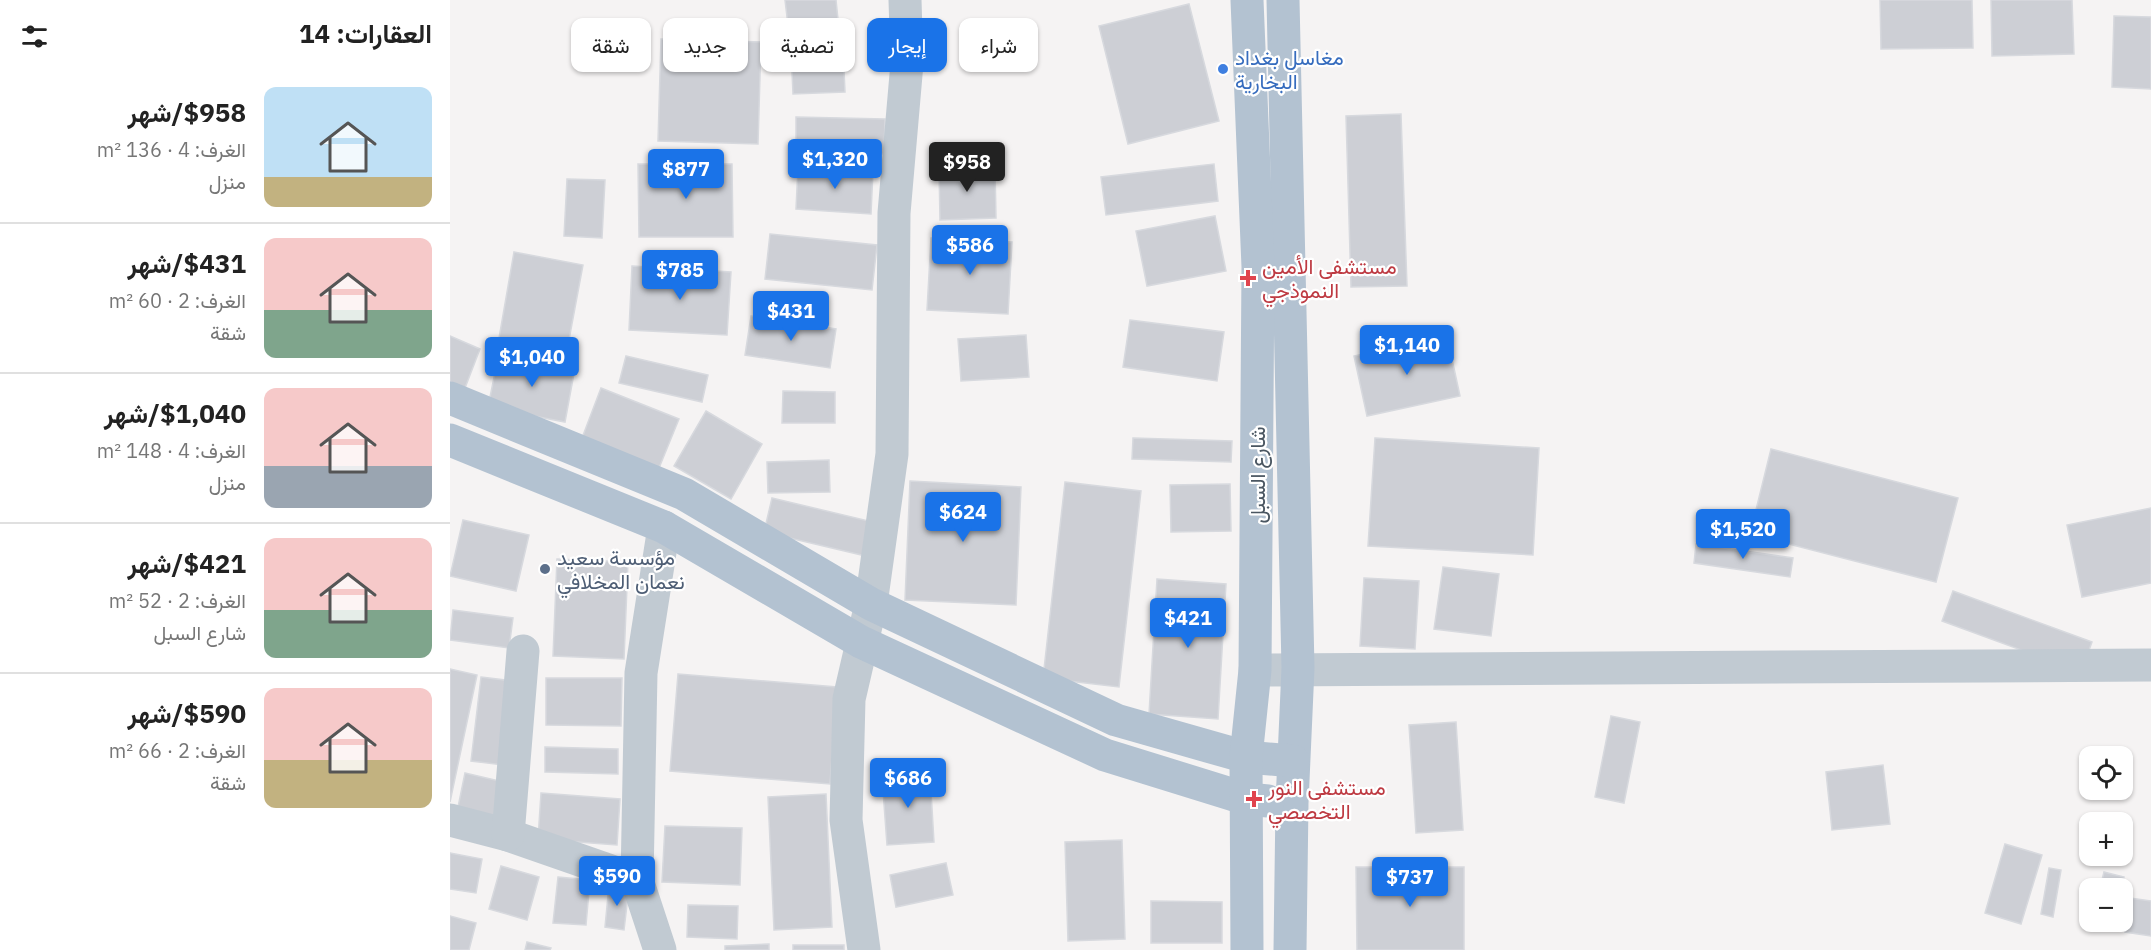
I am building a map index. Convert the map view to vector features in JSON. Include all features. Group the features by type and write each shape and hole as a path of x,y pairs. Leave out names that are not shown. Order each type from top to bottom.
{"main road":[{"name":"شارع السبل","path":"1247,0 1258,267 1256,670 1245,757 1247,950"},
{"name":"شارع السبل","path":"1283,0 1298,668 1293,761 1290,950"},
{"path":"450,398 684,494 871,604 1116,720 1245,757 1293,761"},
{"path":"450,440 664,527 861,642 1105,755 1247,799 1292,803"}],"street":[{"path":"864,950 846,820 849,699 871,604 892,454 894,213 907,63 905,0"},
{"path":"660,950 637,880 641,673 664,527"},
{"path":"508,835 523,651"},
{"path":"1256,670 2151,665"},
{"path":"450,820 508,835 637,880"}],"building":[{"path":"785,0 836,0 838,18 787,18"},
{"path":"1880,0 1972,0 1973,48 1881,49"},
{"path":"1991,0 2072,0 2074,54 1992,56"},
{"path":"1189,4 1219,121 1128,144 1099,26"},
{"path":"2114,16 2151,17 2151,89 2112,87"},
{"path":"661,39 663,39 663,72 748,72 748,42 760,42 758,144 658,141"},
{"path":"792,72 844,72 845,92 793,94"},
{"path":"1401,114 1407,286 1351,287 1346,116"},
{"path":"796,117 885,119 884,154 796,152"},
{"path":"638,164 732,164 733,237 639,237"},
{"path":"1214,164 1218,201 1106,215 1101,177"},
{"path":"798,167 873,171 871,214 796,209"},
{"path":"995,167 996,218 940,220 939,168"},
{"path":"567,179 605,180 602,238 564,236"},
{"path":"1215,216 1226,271 1147,286 1136,231"},
{"path":"770,234 877,245 872,290 765,279"},
{"path":"931,238 1012,242 1008,314 927,310"},
{"path":"514,252 583,265 566,356 498,344"},
{"path":"632,266 731,272 727,335 629,330"},
{"path":"751,316 836,329 830,368 745,355"},
{"path":"1130,320 1224,332 1217,381 1123,367"},
{"path":"1026,335 1029,377 961,381 958,339"},
{"path":"450,336 480,349 465,388 450,382"},
{"path":"1447,336 1460,396 1367,416 1354,356"},
{"path":"499,353 575,368 565,422 488,407"},
{"path":"626,356 708,375 702,402 619,383"},
{"path":"601,388 679,419 659,468 582,438"},
{"path":"783,391 835,392 835,423 782,423"},
{"path":"706,411 762,444 731,499 674,466"},
{"path":"1133,438 1232,441 1231,462 1132,459"},
{"path":"1375,438 1539,448 1533,555 1368,546"},
{"path":"1771,449 1958,498 1936,582 1750,534"},
{"path":"829,460 830,492 768,493 767,462"},
{"path":"910,481 1021,487 1016,605 905,600"},
{"path":"1065,482 1141,491 1119,687 1043,678"},
{"path":"1230,484 1231,531 1171,532 1170,485"},
{"path":"772,498 877,523 870,557 764,532"},
{"path":"2151,508 2151,583 2082,597 2067,525"},
{"path":"463,520 529,535 516,591 450,576"},
{"path":"1696,544 1793,558 1790,577 1694,563"},
{"path":"557,559 628,562 624,659 553,656"},
{"path":"1443,567 1499,574 1491,636 1434,629"},
{"path":"1364,578 1419,581 1415,649 1360,646"},
{"path":"1157,579 1226,584 1218,719 1149,714"},
{"path":"1953,591 2092,642 2081,672 1942,621"},
{"path":"453,610 513,618 509,648 450,640"},
{"path":"450,669 477,675 450,802"},
{"path":"678,674 837,687 830,784 670,771"},
{"path":"481,677 513,681 503,765 471,761"},
{"path":"546,678 622,678 621,726 546,725"},
{"path":"1611,716 1640,722 1624,803 1595,797"},
{"path":"1456,722 1463,830 1416,833 1409,725"},
{"path":"545,747 618,749 618,774 545,772"},
{"path":"1883,765 1890,824 1832,830 1826,772"},
{"path":"465,773 508,783 500,822 457,812"},
{"path":"930,774 934,842 887,845 882,777"},
{"path":"541,793 620,799 617,845 538,839"},
{"path":"826,794 832,927 774,930 768,797"},
{"path":"665,826 742,828 740,885 662,882"},
{"path":"1122,840 1125,939 1068,941 1065,842"},
{"path":"2005,844 2042,855 2021,924 1985,913"},
{"path":"450,853 482,859 476,893 450,889"},
{"path":"946,863 953,895 896,907 890,875"},
{"path":"501,866 539,877 527,920 489,909"},
{"path":"1356,867 1464,867 1464,950 1357,950"},
{"path":"2049,868 2061,870 2053,917 2041,914"},
{"path":"2104,872 2124,877 2124,878 2102,878"},
{"path":"558,877 590,880 586,925 553,923"},
{"path":"609,885 629,888 624,930 605,927"},
{"path":"2133,898 2151,901 2151,936 2125,932 2133,932"},
{"path":"1151,901 1222,902 1222,943 1151,943"},
{"path":"688,905 738,906 737,939 687,937"},
{"path":"450,916 476,923 469,950 450,950"},
{"path":"527,942 551,948 550,950 525,950"},
{"path":"769,944 769,950 725,950 725,946"},
{"path":"793,945 844,945 844,950 793,950"}],"place":[{"name":"مغاسل بغداد البخارية","path":"1223,69"},
{"name":"مستشفى الأمين النموذجي","path":"1248,278"},
{"name":"مؤسسة سعيد نعمان المخلافي","path":"545,569"},
{"name":"مستشفى النور التخصصي","path":"1254,799"}]}
